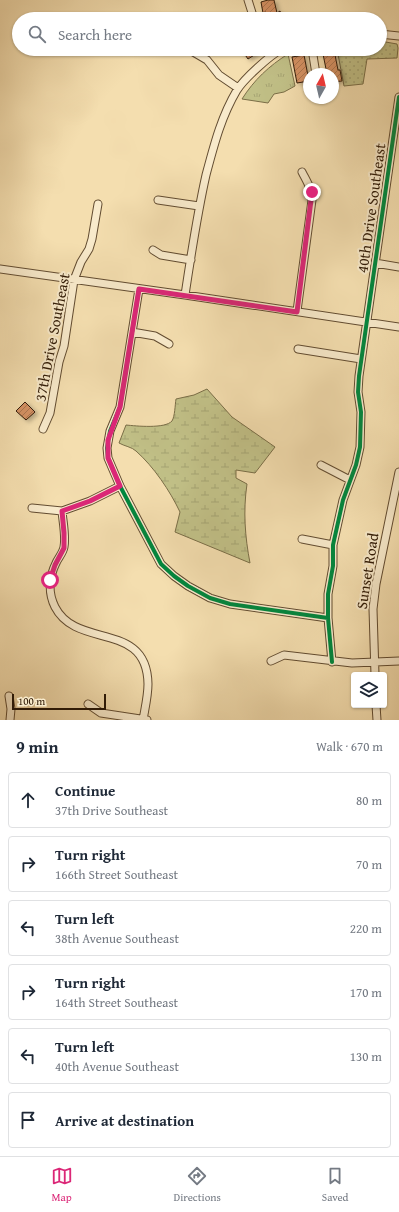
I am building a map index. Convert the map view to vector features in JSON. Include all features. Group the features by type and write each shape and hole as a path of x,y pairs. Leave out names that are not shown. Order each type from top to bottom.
{"street":[{"path":"248,0 252,12"},
{"path":"387,35 399,36"},
{"path":"200,56 207,60 219,75 238,88"},
{"path":"185,295 199,206 215,138 238,88 270,56"},
{"path":"313,56 315,68"},
{"name":"40th Drive Southeast","path":"332,662 328,618 328,594 333,566 333,545 343,500 356,465 360,447 361,412 358,392 359,376 399,97"},
{"path":"297,312 312,200 312,192 302,172"},
{"path":"158,200 199,206"},
{"name":"37th Drive Southeast","path":"43,428 50,413 59,362 64,346 74,280 81,262 89,249 98,204"},
{"path":"153,250 161,255 191,260"},
{"path":"376,263 399,267"},
{"path":"0,269 399,327"},
{"path":"139,289 120,407 108,440 108,458 120,486 162,564 174,576 188,586 210,598 230,604 328,618"},
{"path":"132,332 156,336 169,344"},
{"path":"298,349 361,359"},
{"path":"321,465 350,480"},
{"name":"Sunset Road","path":"375,672 373,609 375,590 399,472"},
{"path":"32,508 62,511 90,501 120,486"},
{"path":"62,511 64,548 55,565 50,580 51,594 56,608 65,620 78,628 120,640 135,650 144,661 147,675 148,685 144,720 101,713 88,704"},
{"path":"302,539 333,545"},
{"path":"271,661 284,655 332,662 375,663 399,661"},
{"path":"9,696 11,709 10,720"},
{"path":"376,708 377,720"}],"green space":[{"path":"387,42 397,44 397,58 367,59 363,84 344,86 338,56 387,56"},
{"path":"285,56 288,56 295,86 284,92 274,94 268,103 242,99 262,74 274,63"},
{"path":"207,389 232,417 275,447 255,473 236,470 236,478 247,484 245,524 250,563 175,532 180,512 166,488 143,457 132,448 119,443 126,425 157,426 168,424 173,419 176,399 194,395"}],"building":[{"path":"274,0 277,12 263,12 261,2"},
{"path":"246,56 253,56 248,59"},
{"path":"304,56 306,68 303,68 303,82 297,83 292,57"},
{"path":"323,56 335,56 338,68 326,68"},
{"path":"339,70 340,70 342,81 339,81"},
{"path":"25,402 35,412 26,420 16,411"}],"cycle path":[{"path":"332,662 328,618 328,594 333,566 333,545 343,500 356,465 360,447 361,412 358,392 359,376 399,97"},
{"path":"139,289 120,407 110,431 107,448 108,458 120,486 161,564 188,586 210,598 230,604 328,618"}],"route":[{"path":"50,580 55,565 64,548 62,511 90,501 120,486 108,458 107,448 110,430 120,407 139,289 297,312 312,192"}]}
